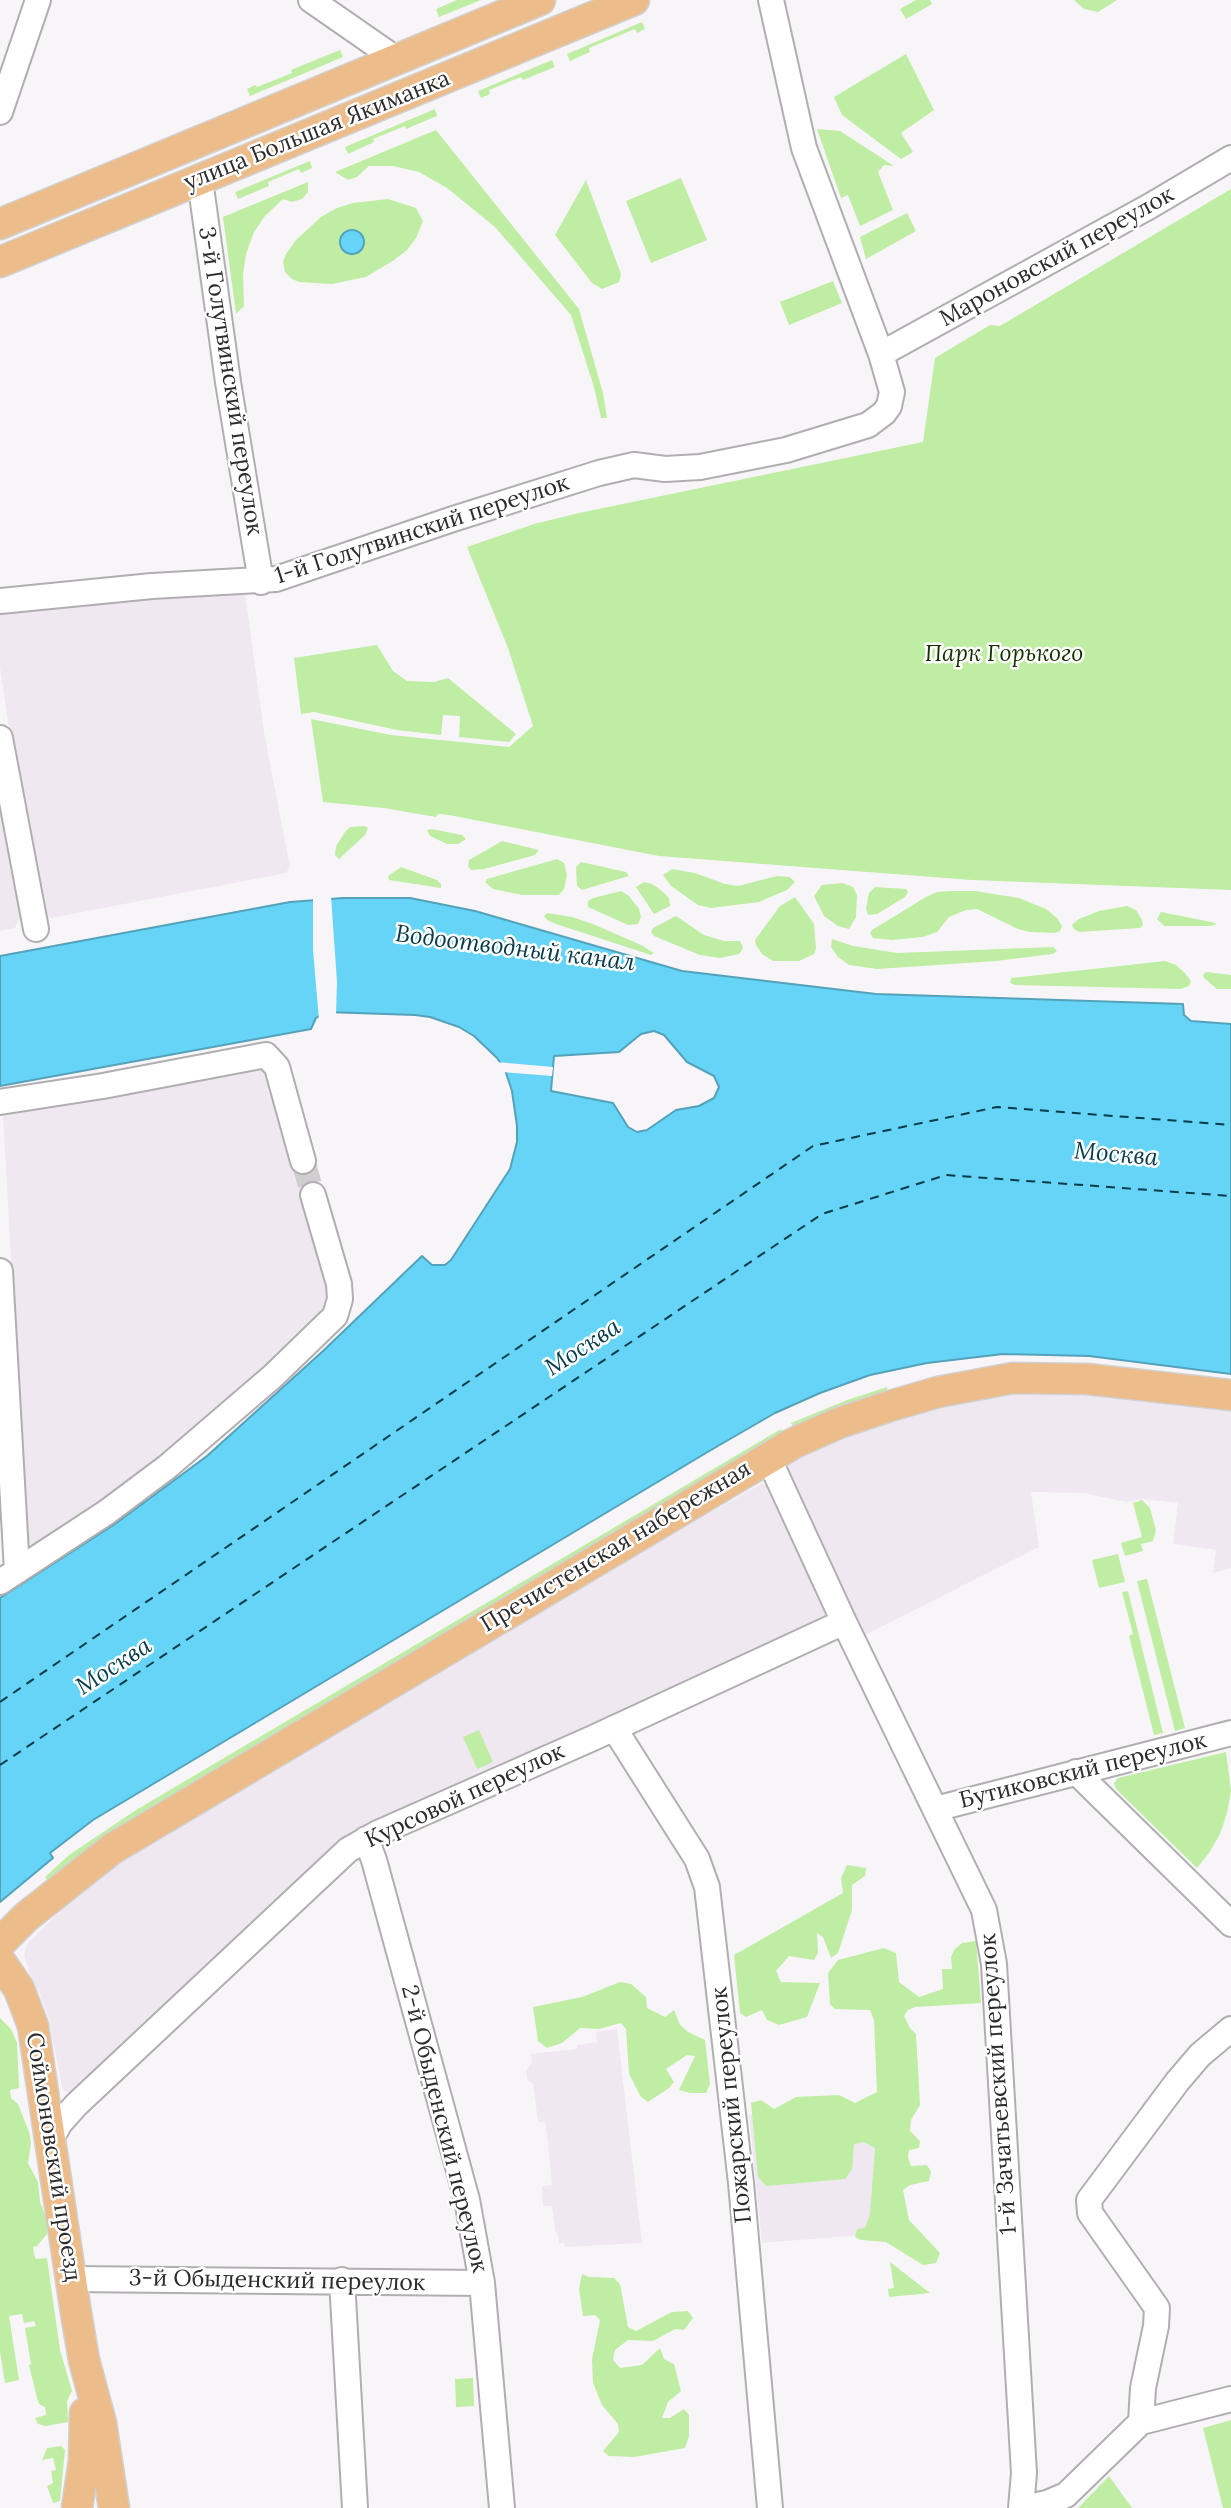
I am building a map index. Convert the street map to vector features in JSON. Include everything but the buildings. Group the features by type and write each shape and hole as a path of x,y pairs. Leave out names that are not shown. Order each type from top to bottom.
{"main road":[{"name":"улица Большая Якиманка","path":"0,224 540,0"},
{"name":"улица Большая Якиманка","path":"0,262 634,0"},
{"name":"Пречистенская набережная","path":"1,1958 60,1891 112,1849 793,1443 839,1423 890,1406 938,1392 1013,1378 1087,1378 1231,1395"},
{"name":"Соймоновский проезд","path":"1,1958 19,1989 33,2026 84,2360 85,2431 77,2508"},
{"name":"Соймоновский проезд","path":"84,2360 101,2423 114,2508"}],"street":[{"path":"0,112 37,0"},
{"path":"311,0 396,59"},
{"path":"771,0 804,148 881,354"},
{"name":"Мароновский переулок","path":"881,354 1150,206 1231,158"},
{"name":"3-й Голутвинский переулок","path":"200,180 228,382 261,582"},
{"name":"1-й Голутвинский переулок","path":"0,601 152,586 227,581 261,582 506,502 634,465 665,469 700,467 786,450 868,425 884,413 889,406 892,392 881,354"},
{"path":"0,738 36,929"},
{"path":"0,1102 103,1086 266,1055 277,1067 303,1161"},
{"path":"8,1577 107,1512 167,1467 274,1376 335,1316 340,1299 339,1284 313,1195"},
{"path":"0,1270 8,1577"},
{"name":"1-й Зачатьевский переулок","path":"768,1457 844,1622 984,1910 994,1964 1024,2473 1022,2508"},
{"name":"Курсовой переулок","path":"51,2139 60,2123 76,2105 340,1858 366,1839 844,1622"},
{"name":"Пожарский переулок","path":"614,1728 697,1859 707,1887 741,2183 770,2508"},
{"name":"Бутиковский переулок","path":"935,1809 1231,1733"},
{"path":"1076,1772 1231,1924"},
{"name":"2-й Обыденский переулок","path":"366,1839 467,2200 482,2283 502,2508"},
{"path":"1141,2422 1143,2388 1156,2326 1157,2308 1090,2213 1089,2200 1177,2082 1200,2055 1231,2029"},
{"name":"3-й Обыденский переулок","path":"71,2279 482,2283"},
{"path":"342,2280 355,2508"},
{"path":"1022,2508 1047,2503 1066,2495 1141,2422 1231,2399"}],"shaded area":[{"path":"241,590 245,593 264,732 290,867 286,873 46,919 14,764 0,667 0,608"},
{"path":"0,796 20,917 15,928 0,931"},
{"path":"269,1062 330,1288 327,1311 183,1445 37,1549 27,1542 3,1117 5,1113 137,1087 151,1091"},
{"path":"1052,1388 1231,1406 1231,1568 1213,1573 1216,1550 1173,1544 1178,1503 1142,1499 1126,1502 1084,1493 1031,1492 1039,1547 861,1637 786,1474 785,1464 848,1436 852,1428 930,1404"},
{"path":"763,1483 770,1488 831,1616 360,1834 72,2093 63,2091 48,2016 32,1982 24,1955 27,1944 73,1898 120,1863 304,1747"},
{"path":"617,2029 642,2243 565,2247 564,2243 559,2243 555,2231 552,2206 543,2206 542,2186 552,2185 548,2143 545,2121 538,2122 533,2084 527,2080 526,2071 532,2062 531,2054 577,2049 577,2045 597,2042 596,2032"},
{"path":"888,2105 899,2232 762,2243 749,2115"}],"green space":[{"path":"457,0 481,0 439,17 436,9"},
{"path":"916,0 930,0 932,4 906,19 900,9"},
{"path":"1074,0 1117,0 1098,12 1084,9"},
{"path":"642,22 645,29 637,33 635,29 589,48 590,52 570,61 567,54"},
{"path":"340,50 343,57 250,96 247,89 292,73 291,70"},
{"path":"906,54 934,110 901,133 913,152 901,159 842,115 834,97"},
{"path":"552,60 555,67 489,90 490,94 481,98 478,91"},
{"path":"435,109 437,116 373,139 374,142 348,154 345,147"},
{"path":"817,129 840,131 894,166 884,165 878,172 893,210 860,226 848,195 841,198"},
{"path":"436,130 579,309 603,393 607,418 601,418 571,315 495,227 447,188 419,172 393,166 369,166 357,177 348,180 335,172"},
{"path":"310,161 312,168 301,173 299,169 238,199 235,192"},
{"path":"681,178 707,240 651,263 626,201"},
{"path":"586,180 621,274 619,282 602,289 592,283 555,235"},
{"path":"308,182 308,192 302,199 292,202 283,199 265,216 254,232 246,254 243,275 244,306 236,314 223,217"},
{"name":"Парк Горького","path":"1231,189 1231,890 972,880 659,856 449,815 438,814 436,817 323,802 311,719 391,735 509,747 533,726 508,648 467,547 534,524 579,513 923,442 935,358 990,325 1000,326"},
{"path":"388,199 416,208 423,221 416,238 407,250 394,260 366,277 332,284 299,282 285,272 283,262 286,254 296,240 321,217 353,203"},
{"path":"907,213 916,231 866,259 860,237"},
{"path":"833,281 842,303 789,325 780,302"},
{"path":"377,645 393,671 407,681 434,682 448,678 516,734 509,742 459,737 460,716 443,715 441,735 397,730 314,712 301,714 294,658"},
{"path":"350,827 368,828 365,835 339,859 335,855 336,846 345,832"},
{"path":"427,830 462,835 466,839 458,844 447,844 430,836"},
{"path":"502,841 539,850 535,855 471,870 468,866 469,860"},
{"path":"557,859 564,863 567,875 564,889 559,895 522,895 493,889 485,882 487,879"},
{"path":"581,862 626,872 629,876 582,890 577,886 576,867"},
{"path":"401,867 437,880 441,888 389,880 388,876"},
{"path":"672,869 738,886 777,876 790,877 795,882 787,890 759,902 711,908 698,905 671,886 663,875"},
{"path":"644,882 661,890 669,898 670,906 654,914 636,887"},
{"path":"842,883 853,887 857,895 856,917 849,929 838,926 824,916 814,896 822,885"},
{"path":"875,887 906,889 908,892 905,897 877,914 868,915 866,909 869,893"},
{"path":"621,891 629,896 639,909 641,917 638,924 628,925 588,907 588,901 593,898"},
{"path":"975,891 1019,898 1046,909 1062,926 1060,931 1055,933 1030,932 977,909 949,917 937,932 923,937 892,940 873,938 870,933 926,897 937,892"},
{"path":"795,897 814,924 816,949 814,954 799,961 773,961 762,954 755,940 780,906"},
{"path":"1127,906 1136,910 1142,920 1143,925 1140,928 1079,932 1072,925 1079,919 1099,911"},
{"path":"1161,912 1217,924 1164,926 1157,919"},
{"path":"547,913 593,924 654,953 651,955 556,924 547,920 544,916"},
{"path":"676,916 704,935 724,941 740,941 742,950 739,954 720,958 700,955 654,936 651,932 653,928"},
{"path":"832,939 853,946 897,953 1053,947 1057,951 1053,954 996,961 877,969 849,965 838,957 831,947"},
{"path":"1165,961 1176,965 1185,973 1191,981 1189,986 1181,989 1010,983 1011,978"},
{"path":"1206,972 1231,975 1231,989 1217,989 1204,978"},
{"path":"887,1387 889,1395 795,1431 791,1423 847,1400"},
{"path":"781,1429 785,1436 50,1882 45,1877 69,1855 136,1810"},
{"path":"1142,1500 1150,1508 1156,1530 1153,1541 1141,1544 1143,1551 1125,1556 1121,1543 1142,1537 1133,1503"},
{"path":"1118,1554 1125,1582 1099,1588 1092,1560"},
{"path":"1147,1579 1185,1728 1175,1731 1137,1581"},
{"path":"1128,1591 1163,1733 1154,1735 1129,1636 1133,1634 1122,1592"},
{"path":"479,1730 493,1762 477,1769 463,1737"},
{"path":"1226,1752 1231,1791 1227,1813 1220,1834 1197,1868 1116,1789 1114,1783 1118,1778"},
{"path":"847,1865 866,1868 865,1876 852,1885 852,1910 838,1953 831,1958 823,1937 817,1933 818,1953 814,1960 789,1956 776,1971 781,1982 820,1983 807,2017 779,2025 767,2020 762,2010 746,2017 740,2013 734,1955 843,1893 841,1878"},
{"path":"976,1941 981,2003 915,2007 908,2010 904,2016 916,2034 920,2105 911,2120 910,2131 920,2141 919,2148 909,2150 908,2157 911,2166 927,2165 931,2172 929,2181 910,2185 903,2190 909,2220 940,2253 936,2263 923,2265 886,2242 855,2237 857,2229 865,2228 870,2214 875,2148 864,2142 854,2144 852,2169 845,2179 766,2186 758,2177 751,2103 761,2100 774,2109 796,2097 839,2095 855,2103 877,2092 874,2020 870,2010 835,2009 830,2004 828,1973 838,1960 884,1948 896,1953 899,1982 919,1997 943,1989 942,1969 952,1969 951,1957 954,1950 962,1943"},
{"path":"620,1982 631,1984 646,1997 647,2008 665,2017 674,2010 680,2025 705,2040 710,2084 706,2093 679,2090 695,2056 687,2055 666,2069 674,2082 669,2088 648,2102 641,2097 629,2074 626,2029 621,2023 599,2029 580,2028 562,2043 547,2048 538,2041 533,2007 582,1997"},
{"path":"0,2018 11,2029 17,2043 19,2088 10,2090 11,2098 18,2104 29,2132 31,2143 28,2163 38,2182 40,2202 48,2223 47,2234 33,2247 34,2254 36,2259 47,2258 60,2350 72,2391 67,2401 68,2422 46,2426 38,2424 35,2418 46,2415 45,2407 39,2404 29,2365 25,2328 36,2326 34,2321 24,2323 22,2314 9,2316 19,2380 5,2383 0,2352"},
{"path":"890,2262 930,2293 889,2297 888,2289 894,2288"},
{"path":"582,2274 589,2277 614,2278 620,2284 628,2327 636,2331 672,2312 688,2311 693,2318 684,2330 675,2329 653,2341 628,2340 615,2350 613,2360 620,2368 642,2365 660,2348 664,2359 674,2364 681,2391 668,2402 662,2418 670,2418 684,2409 689,2415 689,2436 685,2448 634,2457 609,2456 603,2451 619,2432 618,2424 602,2405 593,2383 592,2359 600,2320 595,2315 583,2316 579,2289"},
{"path":"473,2378 474,2406 456,2407 455,2379"},
{"path":"1231,2420 1231,2508 1223,2508 1203,2428"},
{"path":"61,2446 65,2450 60,2501 53,2503 47,2486 53,2483 51,2471 56,2470 53,2458 42,2460 47,2448"},
{"path":"1109,2476 1132,2508 1078,2508"}],"water":[{"path":"352,230 361,233 364,242 361,251 352,254 343,251 340,242 343,233"},
{"path":"343,898 410,898 475,911 682,971 876,994 1183,1004 1184,1015 1191,1021 1231,1024 1231,1374 1089,1356 1003,1354 927,1363 870,1375 820,1393 775,1413 711,1450 93,1820 50,1853 53,1858 0,1902 0,1598 115,1524 207,1456 323,1351 422,1256 432,1265 445,1265 451,1260 510,1169 517,1142 517,1126 512,1091 505,1070 497,1058 474,1036 459,1027 430,1017 326,1012 316,1018 311,1029 0,1086 0,956 290,902","holes":["654,1031 664,1035 687,1062 714,1076 719,1087 714,1098 699,1106 676,1110 647,1130 637,1132 628,1127 613,1103 551,1091 554,1056 619,1052 641,1034"]}],"pier":[{"path":"331,896 337,982 336,1015 327,1015 319,1020 313,950 313,897"},
{"path":"496,1062 553,1067 552,1076 502,1072"}],"ferry route":[{"path":"0,1702 813,1146 997,1107 1231,1125"},
{"path":"0,1765 822,1214 946,1175 1231,1196"}],"tunnel":[{"path":"303,1161 313,1195"}],"water label":[{"name":"Водоотводный канал","path":"515,949"},
{"name":"Москва","path":"1116,1155"},
{"name":"Москва","path":"583,1348"},
{"name":"Москва","path":"114,1667"}]}
